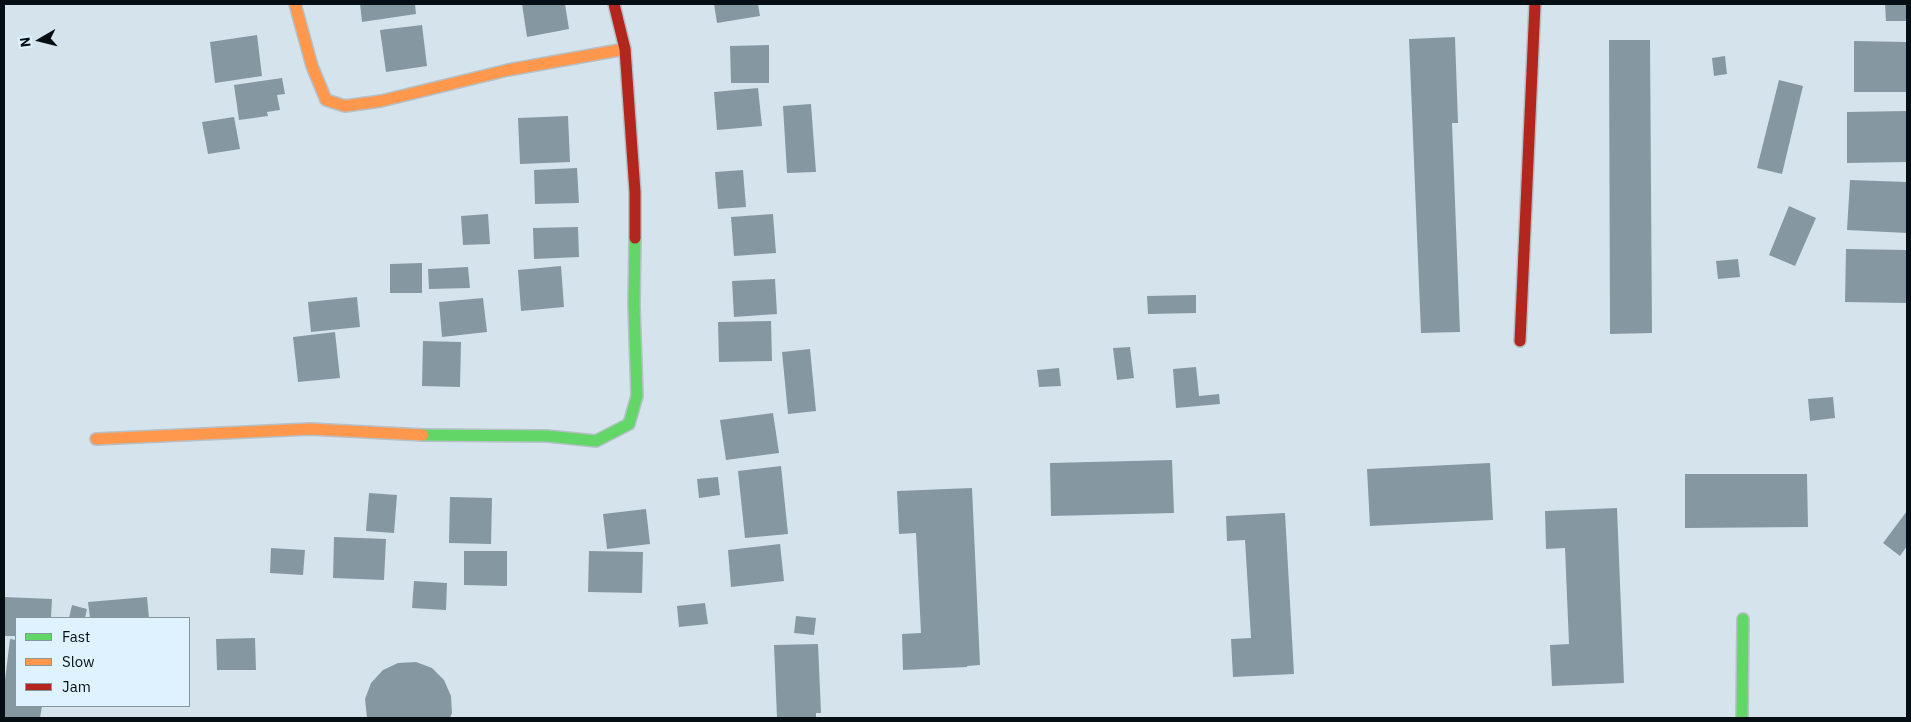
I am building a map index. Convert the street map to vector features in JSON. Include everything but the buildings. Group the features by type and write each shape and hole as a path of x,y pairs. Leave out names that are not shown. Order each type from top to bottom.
{"street":[{"path":"295,4 312,66 326,100 345,106 381,101 508,70 625,50"},
{"path":"96,439 310,429 407,435 547,436 596,441 629,424 637,396 634,305 635,192 625,50 614,4"},
{"path":"1520,341 1535,4"},
{"path":"1742,718 1743,619"}],"traffic: fast":[{"path":"423,435 547,436 596,441 629,424 637,396 634,305 635,238"},
{"path":"1742,718 1743,619"}],"traffic: slow":[{"path":"295,4 312,66 326,100 345,106 381,101 508,70 625,49"},
{"path":"96,439 310,429 423,435"}],"traffic: jam":[{"path":"614,4 625,49 635,192 635,238"},
{"path":"1520,341 1535,4"}]}
